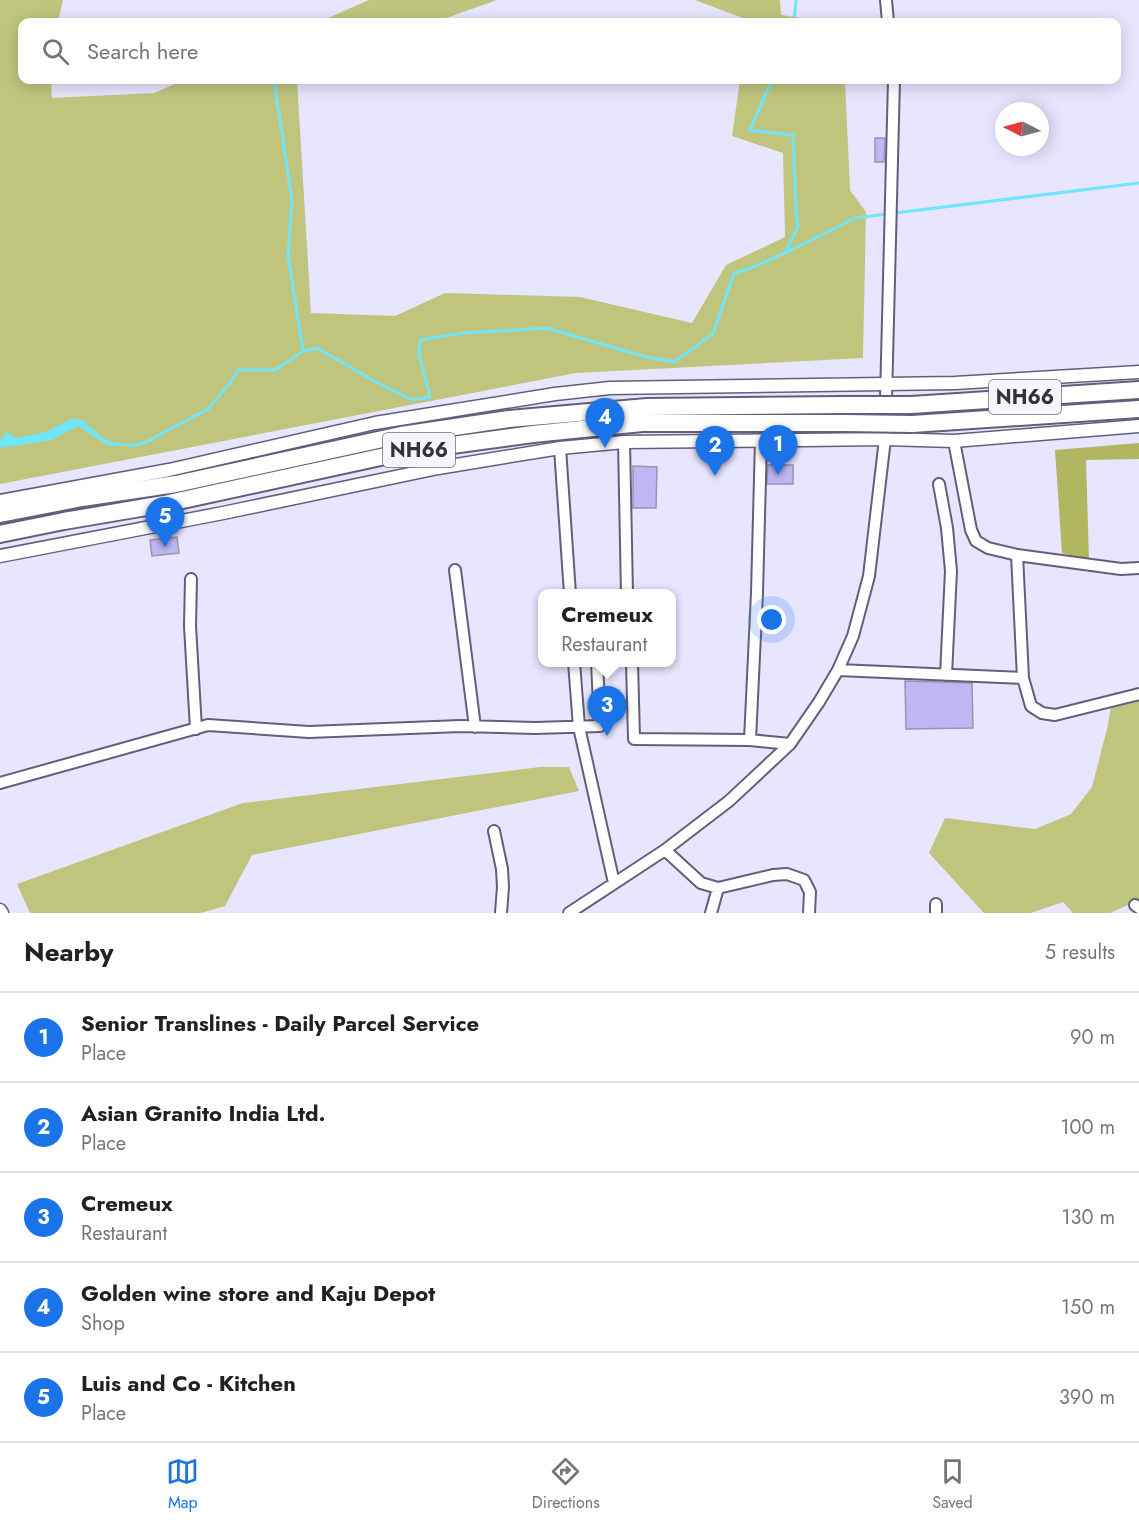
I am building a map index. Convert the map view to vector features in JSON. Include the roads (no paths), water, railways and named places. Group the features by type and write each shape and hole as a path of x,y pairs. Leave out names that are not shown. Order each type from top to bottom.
{"highway":[{"name":"NH66","path":"0,514 82,498 176,484 401,435 509,419 647,407 911,405 1139,390"},
{"name":"NH66","path":"0,534 164,504 408,451 533,434 642,423 912,424 1139,409"}],"street":[{"path":"886,0 888,18"},
{"path":"569,913 665,850 729,801 790,744 838,670 852,636 869,576 885,440 894,84"},
{"path":"0,501 169,470 375,423 555,394 610,388 955,383 1139,372"},
{"path":"0,556 224,513 438,468 560,448 624,442 954,441 1139,426"},
{"path":"750,740 761,440"},
{"path":"954,441 971,530 976,541 988,548 1017,555 1121,569 1139,568"},
{"path":"624,442 627,589"},
{"path":"560,448 570,589"},
{"path":"939,484 948,528 951,571 946,675"},
{"path":"1017,555 1023,678 1031,706 1042,713 1055,716 1139,694"},
{"path":"455,570 475,727"},
{"path":"191,579 190,626 196,729"},
{"path":"574,667 579,727 614,883"},
{"path":"0,783 208,725 309,732 600,726 597,667"},
{"path":"632,667 634,740 750,740 790,744"},
{"path":"838,670 1023,678"},
{"path":"494,831 502,869 501,913"},
{"path":"665,850 701,883 718,888 773,875 787,874 804,880 810,892 809,913"},
{"path":"711,913 718,888"}],"water":[{"path":"71,419 81,419 106,440 133,446 109,446 78,426 52,440 0,448 0,439 3,439 6,431 16,438 46,432"}],"waterway":[{"path":"794,18 796,0"},
{"path":"275,84 292,200 288,256 303,351"},
{"path":"770,84 750,130 793,135 798,226 785,253"},
{"path":"895,213 1139,183"},
{"path":"129,445 146,442 208,409 238,370 275,370 303,351 317,348 412,400 430,397 419,354 420,340 463,333 547,328 642,356 674,362 713,334 734,273 785,253 855,218 886,214"}],"place":[{"name":"Golden wine store and Kaju Depot","path":"605,448"},
{"name":"Senior Translines - Daily Parcel Service","path":"778,475"},
{"name":"Asian Granito India Ltd.","path":"715,476"},
{"name":"Luis and Co - Kitchen","path":"165,547"},
{"name":"Cremeux","path":"607,736"}]}
